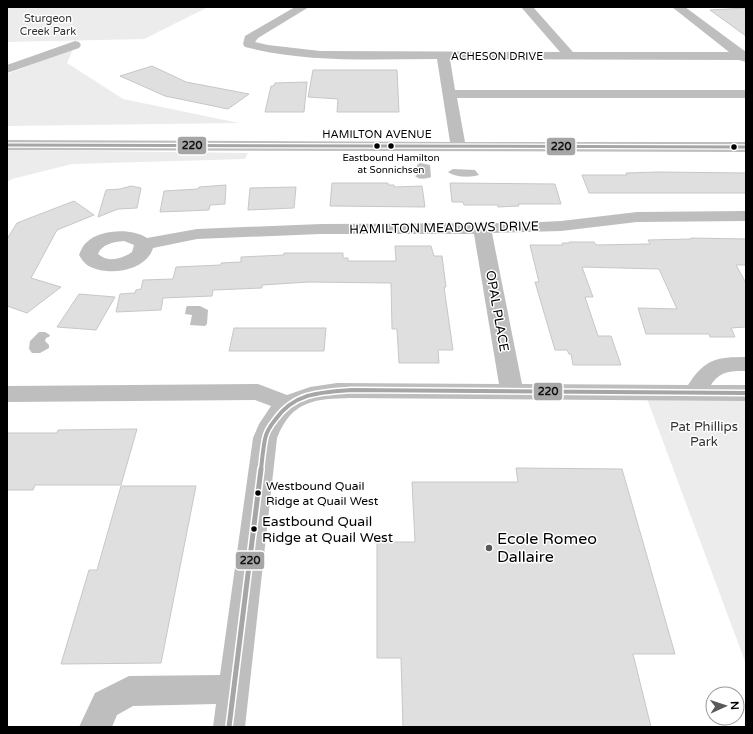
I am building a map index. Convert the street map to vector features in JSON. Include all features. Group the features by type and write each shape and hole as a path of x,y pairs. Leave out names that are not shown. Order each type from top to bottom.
{"street":[{"name":"ACHESON DRIVE","path":"303,7 249,38 249,44 268,50 320,55 745,57"},
{"path":"527,7 570,56"},
{"path":"678,7 745,57"},
{"path":"7,69 75,45"},
{"path":"444,56 457,140"},
{"path":"450,94 746,94"},
{"name":"HAMILTON AVENUE","path":"7,133 457,140 746,147"},
{"name":"HAMILTON AVENUE","path":"7,146 746,135"},
{"name":"HAMILTON MEADOWS DRIVE","path":"143,244 185,236 221,233 314,229 482,229 561,226 637,216 746,216"},
{"name":"OPAL PLACE","path":"482,229 512,392"},
{"path":"694,393 708,372 728,364 746,364"},
{"path":"229,727 265,438 269,424 276,414 288,404 306,395 325,391 746,393"},
{"path":"7,394 258,392 288,404"},
{"path":"95,727 106,704 129,691 234,689"}],"green space":[{"name":"Sturgeon Creek Park","path":"7,7 208,7 144,39 7,42"},
{"path":"73,49 67,63 123,99 239,123 7,126 7,74"},
{"path":"7,150 248,153 245,159 72,164 12,179 7,182"},
{"name":"Pat Phillips Park","path":"645,393 746,393 746,664 649,404"}],"shaded area":[{"path":"420,163 430,165 431,177 423,179 415,176 417,175 417,165"},
{"path":"453,169 475,170 479,175 462,176 454,175 448,172"},
{"path":"187,306 200,306 208,310 207,324 205,326 190,325 192,315 185,314"},
{"path":"39,332 45,332 50,335 45,341 49,345 49,348 40,353 32,353 29,349 30,341"}],"building":[{"path":"746,8 746,36 710,10"},
{"path":"152,66 186,82 249,94 228,109 165,96 120,76"},
{"path":"313,70 397,70 399,112 337,112 338,99 308,97"},
{"path":"307,82 304,112 265,112 271,86 274,86 275,83"},
{"path":"626,173 746,173 746,193 589,193 582,175 627,175"},
{"path":"332,183 388,183 388,185 394,185 394,187 422,186 425,207 330,206"},
{"path":"450,183 555,184 561,204 518,204 519,206 498,207 498,205 464,205 463,202 452,202"},
{"path":"226,185 225,204 210,205 209,210 160,212 164,191 198,189 199,187"},
{"path":"131,186 141,188 137,208 118,209 98,217 106,190 120,189"},
{"path":"296,187 294,208 248,210 250,188"},
{"path":"74,201 94,215 57,230 31,278 61,287 27,313 7,306 7,239 17,223"},
{"path":"691,238 746,239 746,265 736,265 746,283 746,327 731,328 735,337 710,337 709,334 646,334 638,308 677,309 659,269 582,267 593,297 585,297 598,336 611,336 621,365 573,365 571,354 569,354 567,350 555,350 535,282 539,282 530,245 563,245 562,243 569,242 594,242 596,245 650,244 648,240"},
{"path":"395,246 431,246 434,256 442,256 446,287 444,287 453,350 438,350 439,363 399,363 397,329 392,329 391,283 309,282 262,285 262,288 213,290 212,296 163,298 161,310 116,312 120,294 135,293 136,290 141,289 143,280 173,279 176,267 221,265 221,263 241,262 241,257 284,255 284,253 343,253 343,258 348,258 348,261 396,261"},
{"path":"79,294 115,297 96,330 57,327"},
{"path":"234,328 326,328 324,351 229,351"},
{"path":"137,429 121,485 35,485 33,490 7,490 7,433 57,433 58,430"},
{"path":"516,468 622,469 675,654 633,654 651,727 403,727 401,658 377,658 377,542 415,542 412,482 518,482"},
{"path":"121,486 196,486 161,663 61,664 89,570 97,570"}],"transit line":[{"name":"220","path":"7,145 746,147"},
{"name":"220","path":"229,727 265,438 272,424 289,404 299,399 322,392 351,390 746,393"}],"place":[{"name":"Eastbound Hamilton at Sonnichsen","path":"391,146"},
{"name":"Westbound Quail Ridge at Quail West","path":"258,493"},
{"name":"Eastbound Quail Ridge at Quail West","path":"254,529"},
{"name":"Ecole Romeo Dallaire","path":"489,548"}]}
